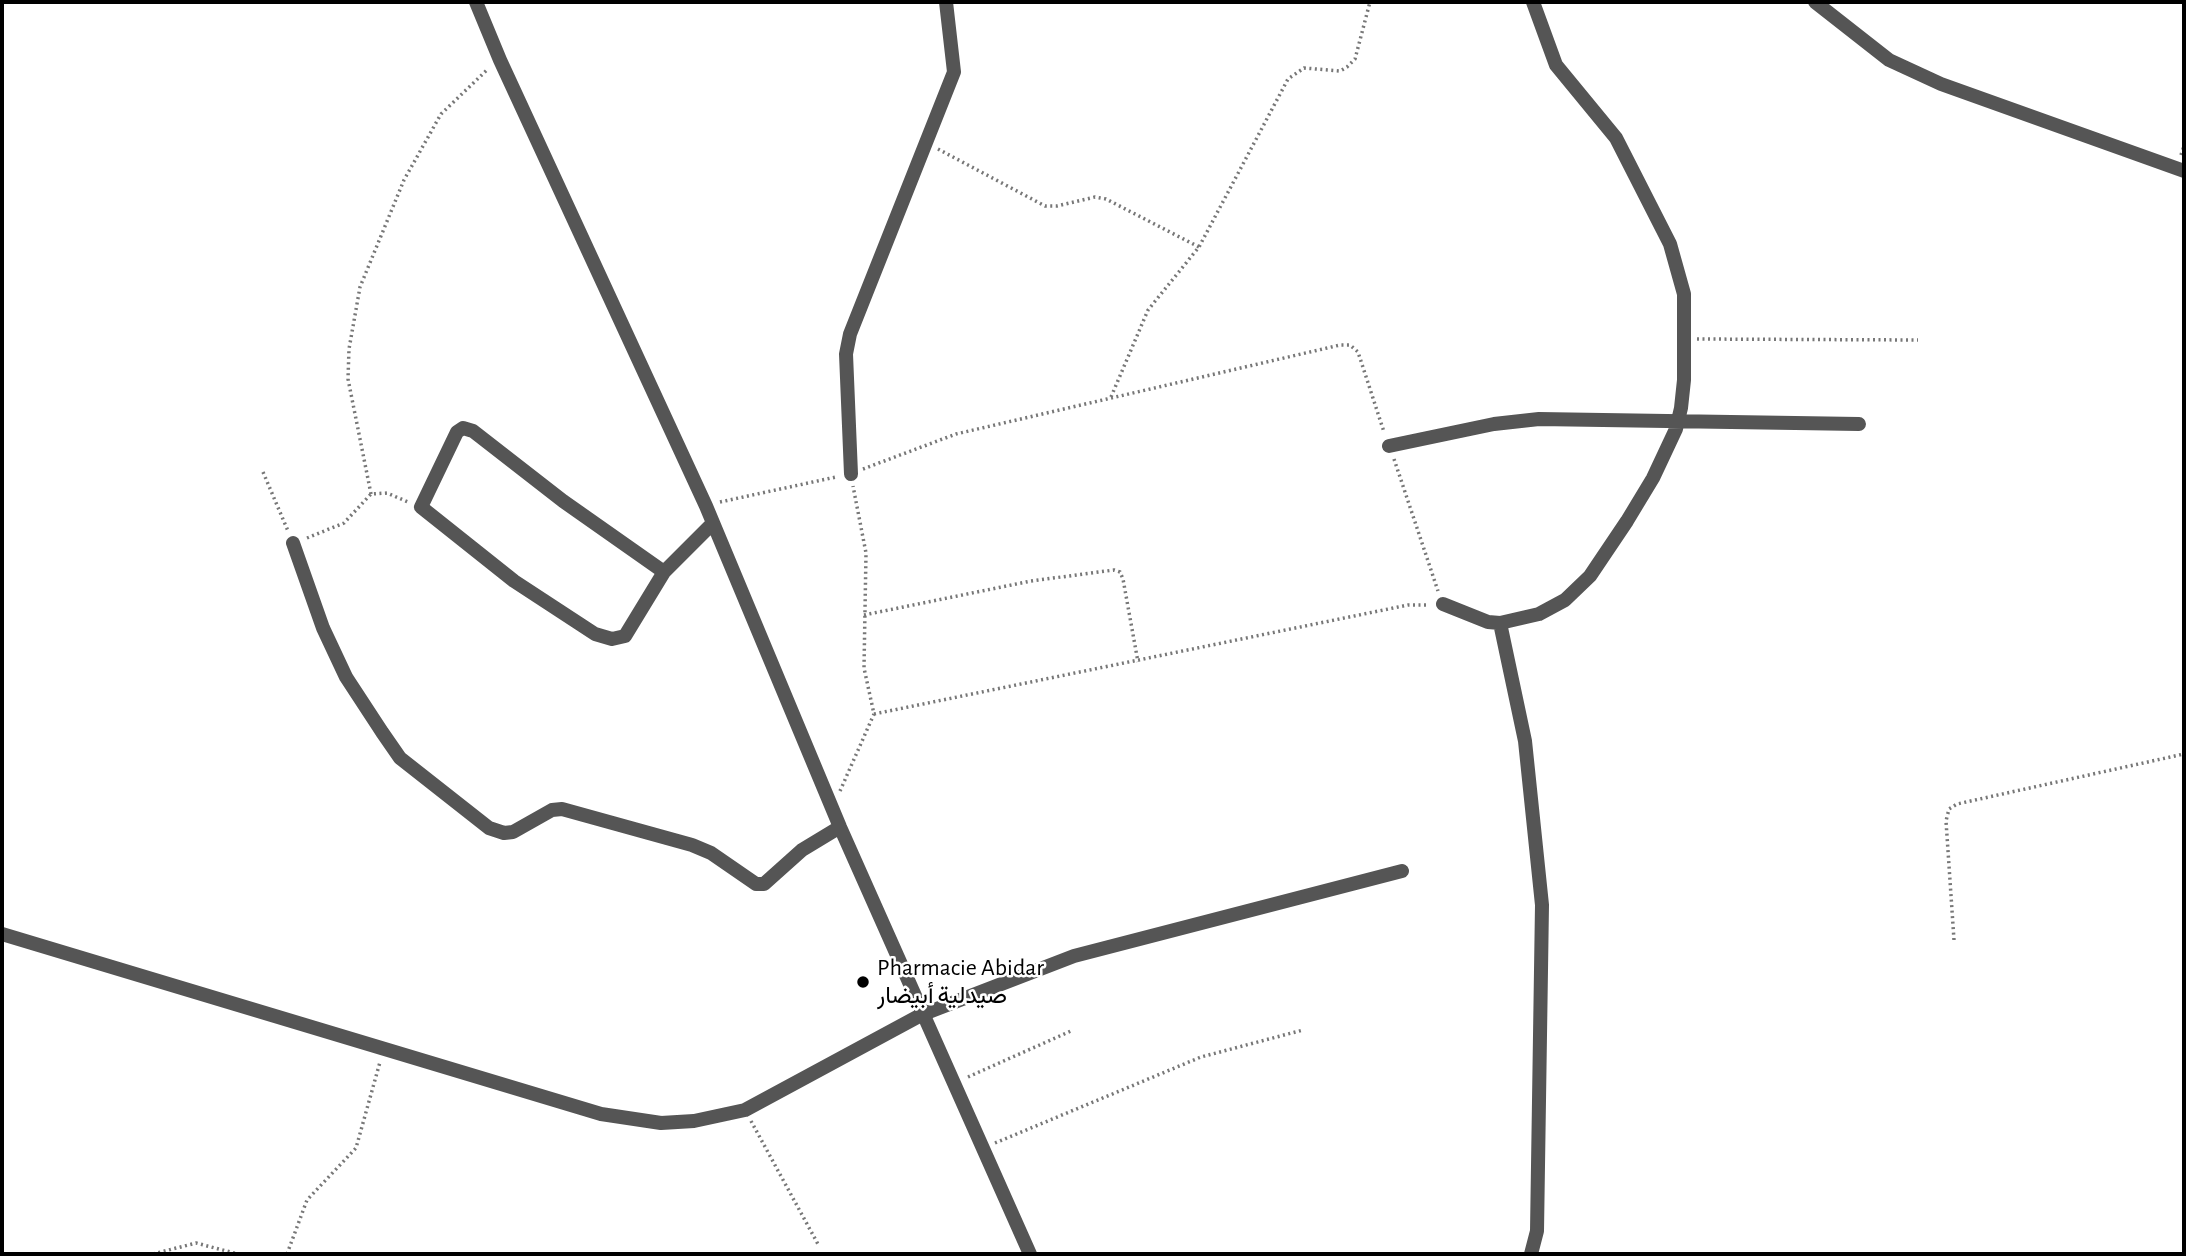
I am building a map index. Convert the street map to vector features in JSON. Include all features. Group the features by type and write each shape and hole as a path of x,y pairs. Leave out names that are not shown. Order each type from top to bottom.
{"street":[{"path":"476,2 500,60 706,506 921,1015 1030,1254"},
{"path":"851,474 845,379 850,334 878,271 925,142 954,72 946,2"},
{"path":"1443,604 1488,622 1500,623 1539,614 1565,600 1590,576 1653,478 1678,420 1684,380 1684,294 1670,244 1616,138 1556,65 1533,2"},
{"path":"1815,2 1889,60 1941,84 2184,171"},
{"path":"1389,446 1514,421 1678,420 1859,424"},
{"path":"664,572 563,501 473,431 463,428 457,432 421,507 514,580 604,637 625,636 664,572 713,523"},
{"path":"293,543 323,628 346,677 382,732 400,758 489,828 503,834 513,832 552,810 562,809 692,845 711,853 757,884 764,884 802,849 840,827"},
{"path":"1500,623 1525,741 1542,905 1537,1231 1531,1254"},
{"path":"2,934 601,1114 661,1123 694,1121 746,1110 921,1015 1074,956 1402,871"}],"path":[{"path":"1111,397 1148,310 1199,247 1288,79 1304,68 1340,71 1347,67 1355,59 1370,2"},
{"path":"371,494 348,379 349,349 360,287 404,180 441,114 455,97 500,60"},
{"path":"925,142 1045,206 1058,206 1095,197 1107,199 1199,247"},
{"path":"1684,340 1917,340"},
{"path":"706,506 851,474 956,434 1307,350 1350,345 1358,352 1443,604 1408,605 874,714"},
{"path":"263,472 293,543 344,523 371,494 387,493 421,507"},
{"path":"831,805 846,780 874,714 866,691 864,668 866,553 851,474"},
{"path":"864,615 1031,581 1114,570 1120,572 1123,579 1138,662"},
{"path":"1954,940 1946,821 1949,809 1957,804 2184,754"},
{"path":"953,1083 1073,1030"},
{"path":"983,1148 1201,1057 1303,1030"},
{"path":"287,1254 307,1200 356,1148 383,1049"},
{"path":"746,1110 819,1247"},
{"path":"153,1254 196,1243 238,1254"}],"place":[{"name":"Pharmacie Abidar صيدلية أبيضار","path":"863,982"}]}
